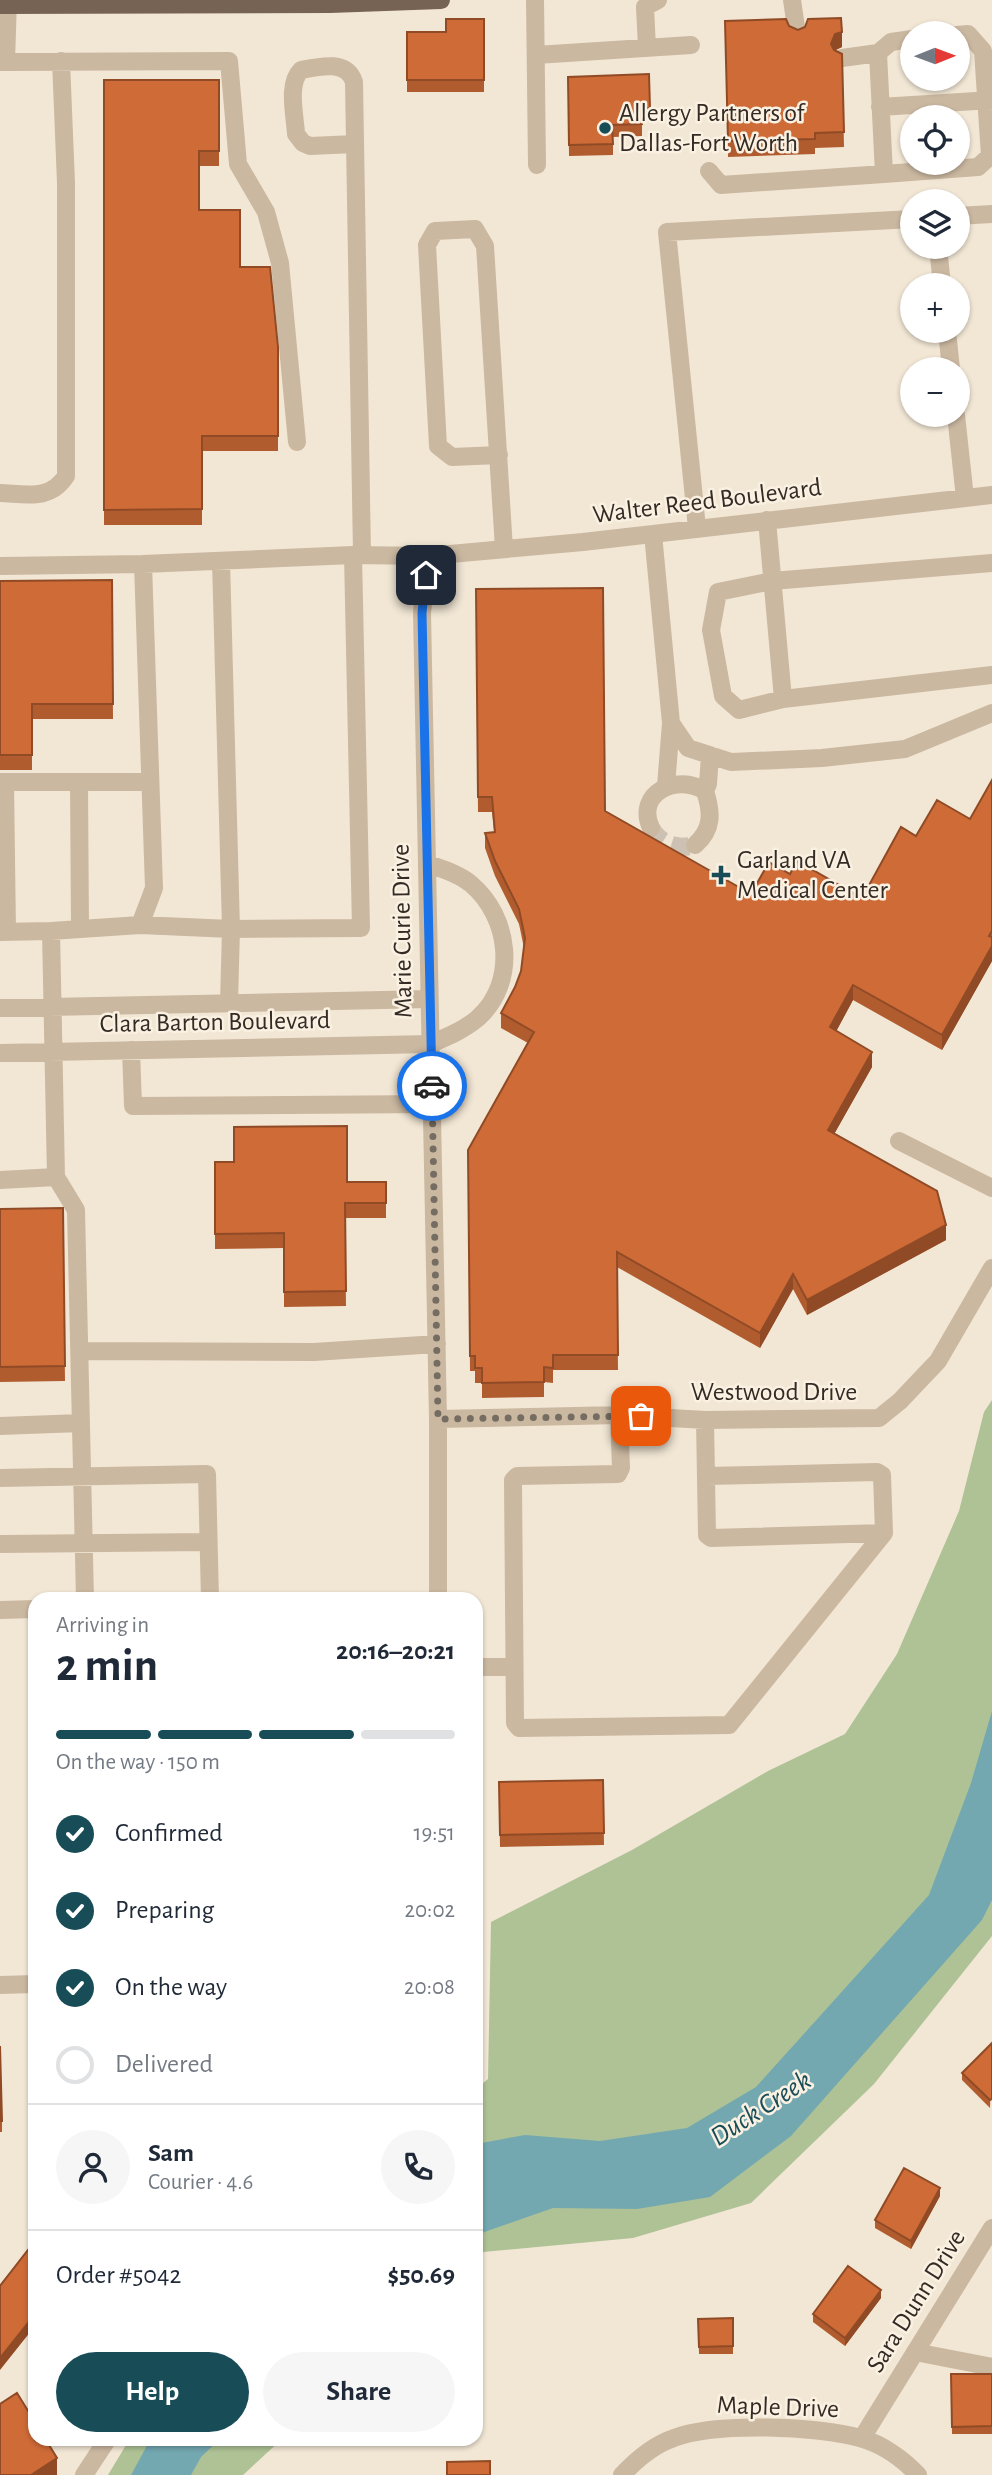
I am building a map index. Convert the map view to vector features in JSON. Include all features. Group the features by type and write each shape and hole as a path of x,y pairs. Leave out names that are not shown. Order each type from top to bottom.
{"main road":[{"path":"5,3 441,0"}],"street":[{"path":"535,0 537,165"},
{"path":"647,48 645,7 658,0"},
{"path":"792,0 797,34"},
{"path":"5,3 3,62 229,61 238,164 266,212 280,263 297,442"},
{"path":"709,171 721,185 978,167 990,156 989,100 983,51 970,36"},
{"path":"842,58 878,53 891,41 900,40"},
{"path":"536,55 691,45"},
{"path":"878,53 884,174"},
{"path":"0,494 47,494 59,486 66,476 66,195 61,61"},
{"path":"150,782 2,782 4,932 140,925 232,929 361,928 355,82 351,72 342,66 301,70 296,75 294,87 296,134 300,140 310,146 355,144"},
{"path":"880,107 989,100"},
{"path":"970,215 992,214"},
{"path":"697,528 667,232 900,220"},
{"path":"499,455 452,457 438,446 427,245 435,231 475,229 485,246 499,455 504,549"},
{"path":"957,427 965,498"},
{"name":"Walter Reed Boulevard","path":"0,566 143,564 357,555 429,556 653,534 992,495"},
{"path":"767,520 783,699"},
{"path":"653,534 671,723 666,786"},
{"name":"Marie Curie Drive","path":"429,556 422,613 437,1344 438,1592"},
{"path":"221,561 232,929 229,1003"},
{"path":"992,563 772,581 718,592 711,630 723,696 739,710 783,699 992,675"},
{"path":"140,925 154,888 143,564"},
{"path":"671,723 688,748 731,762 822,758 905,750 992,713"},
{"path":"705,791 708,784 709,755"},
{"path":"79,782 80,929"},
{"path":"651,828 648,813 650,802 656,793 674,783 695,784 705,791 711,812 710,822 702,839 695,845"},
{"path":"427,864 470,883 491,905 503,933 505,963 497,993 478,1017 453,1035 430,1044"},
{"path":"51,931 57,1177 76,1210 85,1592"},
{"name":"Clara Barton Boulevard","path":"0,1008 429,999"},
{"name":"Clara Barton Boulevard","path":"0,1053 430,1044"},
{"path":"131,1050 133,1106 432,1104"},
{"path":"899,1140 992,1188"},
{"path":"0,1180 57,1177"},
{"name":"Westwood Drive","path":"438,1419 620,1415 705,1420 879,1418 900,1401 938,1361 992,1268"},
{"path":"80,1351 314,1352 437,1344"},
{"path":"620,1415 621,1468 618,1474 517,1476 513,1480 515,1723 519,1728 729,1725 884,1533 882,1475 877,1472 706,1476"},
{"path":"705,1420 707,1535 711,1538 884,1533"},
{"path":"0,1426 81,1423"},
{"path":"0,1479 207,1474 209,1592"},
{"path":"0,1544 208,1542"},
{"path":"0,1610 28,1609"},
{"path":"483,1667 514,1667"},
{"path":"0,1984 28,1984"},
{"name":"Sara Dunn Drive","path":"862,2438 992,2228"},
{"path":"915,2352 992,2367"},
{"name":"Maple Drive","path":"622,2475 641,2456 674,2437 723,2427 827,2431 862,2438 902,2459 918,2475"},
{"path":"85,2475 99,2446"}],"green space":[{"path":"992,1400 992,1936 874,2084 751,2203 633,2238 483,2252 483,2083 488,2079 491,1922 632,1850 768,1771 845,1734 897,1654 959,1511 984,1412"},
{"path":"125,2446 274,2446 243,2475 108,2475"}],"water":[{"name":"Duck Creek","path":"992,1711 992,1900 982,1920 791,2136 710,2197 637,2209 553,2208 483,2233 483,2143 525,2135 600,2141 687,2128 756,2087 929,1895 971,1783"},
{"path":"147,2446 213,2446 201,2457 191,2475 131,2475"}],"building":[{"path":"841,18 842,32 835,34 831,44 834,50 842,54 844,132 815,133 815,139 728,141 725,21 786,19 789,26 798,30 805,27 808,19"},
{"path":"446,19 484,19 484,80 407,80 407,32 446,32"},
{"name":"Allergy Partners of Dallas-Fort Worth","path":"649,74 650,108 642,109 642,124 612,125 613,144 569,145 568,77"},
{"path":"104,80 219,80 219,151 199,151 199,210 240,210 240,267 270,267 278,347 278,436 202,436 202,509 104,510"},
{"path":"112,580 113,704 32,704 32,755 0,755 0,581"},
{"path":"603,588 605,811 751,894 769,862 790,874 797,861 862,898 901,827 916,836 937,800 970,819 992,780 992,931 989,936 992,937 992,946 942,1035 853,985 830,1027 872,1052 828,1130 937,1191 946,1225 807,1300 793,1274 760,1333 617,1252 618,1355 553,1355 553,1368 544,1367 544,1382 482,1383 482,1368 475,1368 475,1356 470,1356 468,1150 534,1032 501,1013 521,971 525,938 519,909 495,861 485,833 495,832 492,797 478,797 476,589"},
{"path":"347,1126 347,1182 386,1182 386,1203 345,1203 346,1291 284,1292 284,1233 215,1234 215,1162 234,1162 234,1127"},
{"path":"63,1208 65,1366 0,1367 0,1209"},
{"path":"603,1780 604,1833 500,1835 499,1782"},
{"path":"992,2043 992,2099 990,2100 962,2073"},
{"path":"0,2046 2,2121 0,2121"},
{"path":"904,2168 940,2188 911,2241 875,2220"},
{"path":"28,2250 28,2323 0,2358 0,2286"},
{"path":"848,2266 881,2290 845,2338 813,2314"},
{"path":"733,2318 733,2346 699,2347 698,2319"},
{"path":"951,2374 992,2374 992,2426 952,2427"},
{"path":"17,2393 28,2411 28,2446 50,2446 57,2458 31,2475 0,2475 0,2404"},
{"path":"490,2461 490,2475 447,2475 447,2462"}],"tunnel":[{"path":"651,828 664,842 682,847 695,845"}],"way so far":[{"path":"432,1086 438,1419 641,1416"}],"place":[{"name":"Allergy Partners of Dallas-Fort Worth","path":"605,128"},
{"name":"Garland VA Medical Center","path":"721,875"}],"route":[{"path":"426,575 422,613 432,1086"}]}
